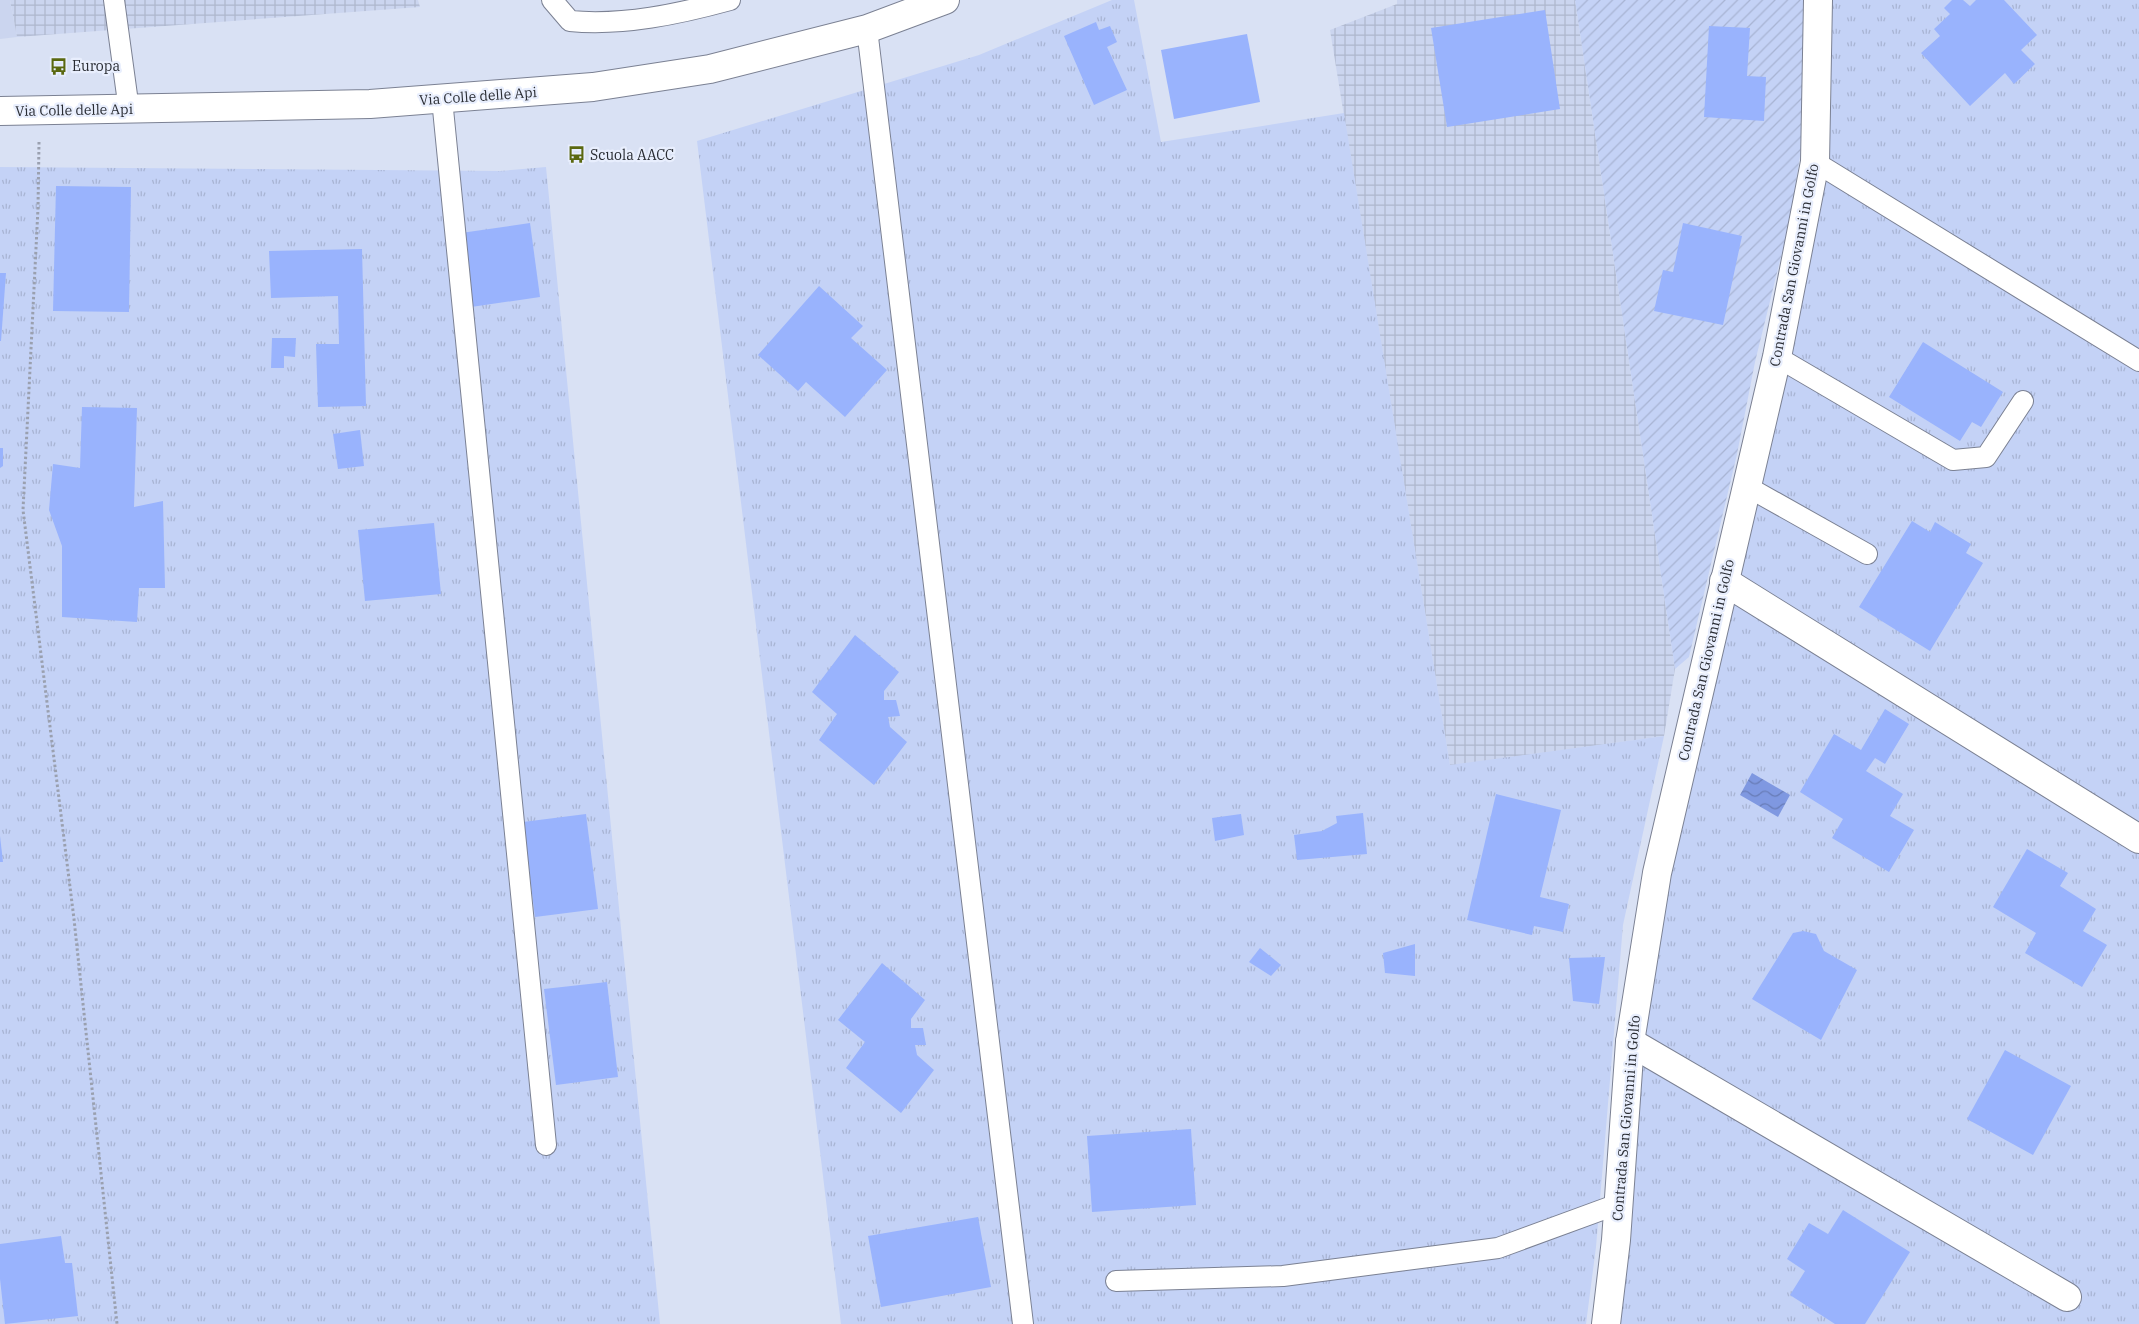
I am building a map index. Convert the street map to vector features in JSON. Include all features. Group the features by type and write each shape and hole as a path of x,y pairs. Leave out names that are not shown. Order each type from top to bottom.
{"street":[{"name":"Via Colle delle Api","path":"0,111 39,112 370,104 593,87 700,70 867,29 945,0"},
{"name":"Contrada San Giovanni in Golfo","path":"1606,1324 1616,1240 1630,1042 1657,873 1776,358 1815,162 1818,0"},
{"path":"1724,581 2139,839"},
{"path":"1630,1042 2067,1297"}],"lane":[{"path":"114,0 128,110"},
{"path":"552,0 570,21 600,24 696,9 730,0"},
{"path":"909,0 867,29 1023,1324"},
{"path":"442,99 546,1145"},
{"path":"1815,162 2139,361"},
{"path":"1776,358 1954,460 1986,457 2023,401"},
{"path":"1746,486 1867,554"},
{"path":"1116,1281 1282,1276 1498,1248 1618,1204"}],"path":[{"path":"39,112 38,208 23,510 74,919 117,1324"}],"shaded area":[{"path":"0,0 10,0 17,37 0,39"},
{"path":"10,0 418,0 420,7 17,37"},
{"path":"1397,0 1575,0 1675,669 1664,736 1450,766 1330,30 1397,4"}],"green space":[{"path":"1112,0 1134,0 1161,142 1344,113 1450,765 1664,736 1623,925 1596,1247 1586,1324 841,1324 697,141 979,55"},
{"path":"1575,0 1808,0 1800,156 1790,220 1755,362 1737,454 1689,657 1675,669"},
{"path":"1824,0 2139,0 2139,1324 1611,1324 1637,1037 1672,834 1825,158"},
{"path":"0,167 500,171 546,167 660,1324 0,1324"}],"water":[{"path":"1752,773 1790,795 1778,817 1740,795"}],"building":[{"path":"1952,0 1963,0 1970,6 1976,0 2004,0 2037,35 2021,50 2035,64 2014,84 2005,73 1970,106 1921,53 1940,36 1934,29 1950,14 1944,8"},
{"path":"1545,10 1560,109 1447,127 1431,28"},
{"path":"1096,22 1099,30 1110,26 1117,42 1107,47 1127,90 1094,105 1064,36"},
{"path":"1709,26 1750,28 1747,76 1766,77 1764,121 1704,117"},
{"path":"1247,34 1260,102 1174,119 1161,50"},
{"path":"56,186 131,187 129,312 53,311"},
{"path":"530,223 540,297 471,307 461,233"},
{"path":"1683,223 1742,236 1723,325 1654,311 1663,270 1673,272"},
{"path":"362,249 366,406 318,407 316,344 339,344 338,296 271,298 269,251"},
{"path":"0,273 6,273 1,341 0,341"},
{"path":"819,286 863,326 851,338 887,370 845,417 806,382 798,391 758,355"},
{"path":"272,338 296,338 295,357 284,356 284,368 271,368"},
{"path":"1923,342 2003,392 1981,427 1972,422 1960,441 1889,397"},
{"path":"82,407 137,408 134,507 163,501 165,588 139,588 137,622 62,617 62,546 49,510 53,464 80,468"},
{"path":"360,430 364,466 338,469 333,434"},
{"path":"0,448 3,448 3,466 0,468"},
{"path":"1912,521 1930,532 1935,522 1971,544 1966,553 1983,563 1930,651 1859,607"},
{"path":"434,523 441,594 365,601 358,530"},
{"path":"855,635 899,672 884,691 884,700 896,700 900,716 888,717 890,727 907,742 874,785 819,740 837,714 812,692"},
{"path":"1885,709 1909,724 1885,764 1875,758 1866,771 1903,794 1890,816 1914,830 1889,872 1832,838 1843,819 1800,792 1834,734 1861,750"},
{"path":"1496,794 1561,810 1540,897 1569,904 1563,932 1534,926 1532,935 1467,920"},
{"path":"1363,813 1367,854 1297,860 1294,835 1322,831 1337,823 1336,816"},
{"path":"586,814 598,909 535,917 523,822"},
{"path":"1241,814 1244,835 1215,841 1212,818"},
{"path":"0,836 3,862 0,862"},
{"path":"2027,849 2068,873 2060,886 2096,909 2083,931 2107,945 2082,987 2025,953 2036,933 1993,907"},
{"path":"1803,931 1816,934 1824,951 1857,970 1821,1040 1752,999 1793,933"},
{"path":"1415,944 1415,976 1385,973 1383,953"},
{"path":"1260,948 1281,965 1271,976 1249,962"},
{"path":"1605,957 1599,1004 1573,1001 1569,958"},
{"path":"882,963 925,1000 911,1019 911,1028 923,1028 926,1045 915,1045 917,1055 934,1070 901,1113 846,1068 865,1042 838,1020"},
{"path":"607,982 618,1077 556,1085 544,989"},
{"path":"2005,1050 2071,1086 2033,1155 1967,1119"},
{"path":"1191,1129 1196,1205 1092,1212 1087,1136"},
{"path":"1843,1210 1910,1252 1865,1324 1835,1324 1790,1295 1805,1271 1787,1259 1809,1223 1828,1234"},
{"path":"978,1217 991,1287 881,1307 868,1236"},
{"path":"61,1236 65,1263 72,1263 78,1316 5,1324 0,1279 0,1244"}],"place":[{"name":"Europa","path":"58,66"},
{"name":"Scuola AACC","path":"576,155"}]}
